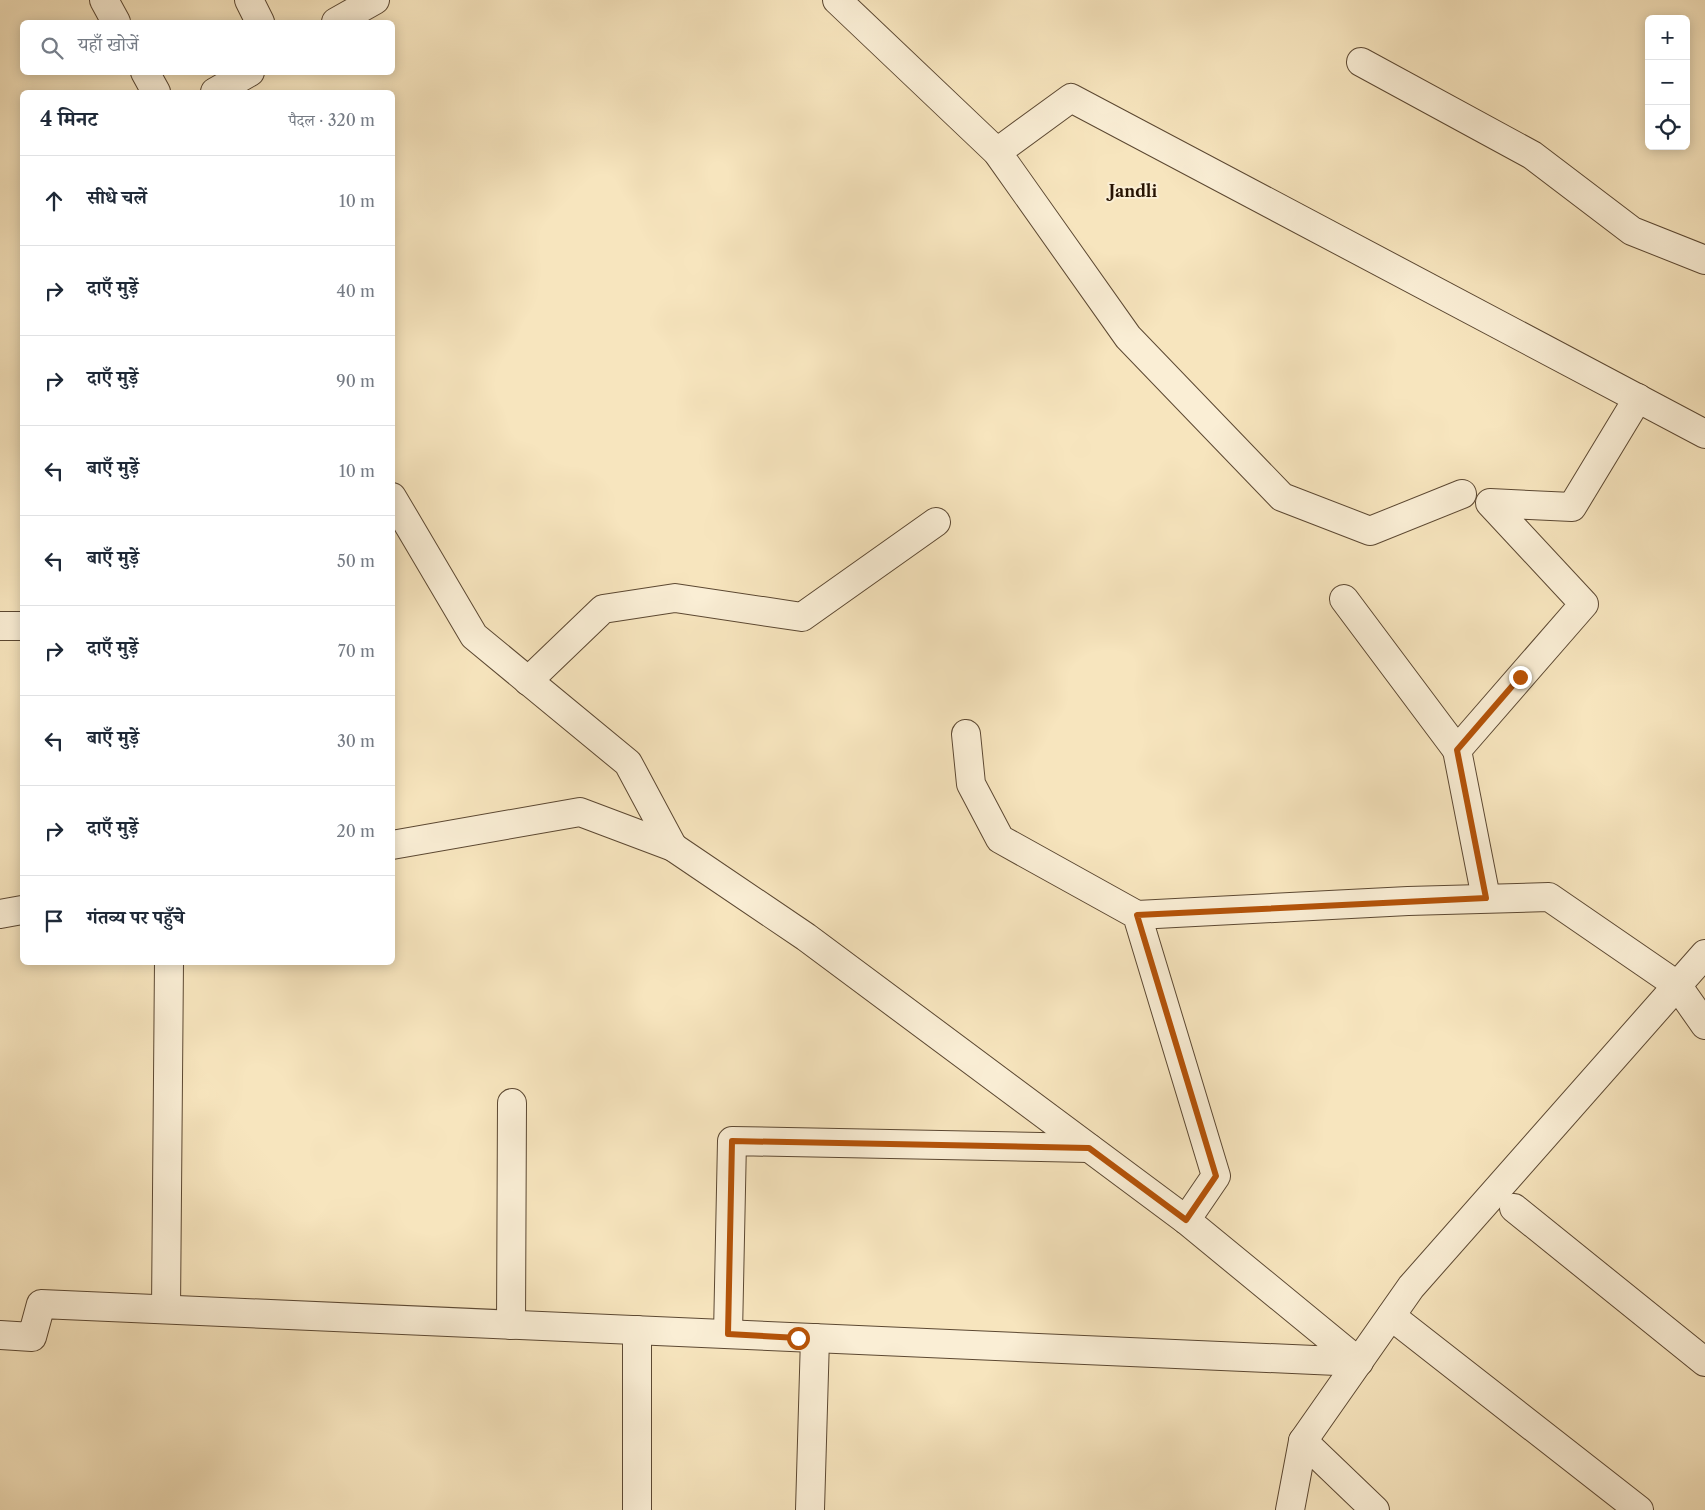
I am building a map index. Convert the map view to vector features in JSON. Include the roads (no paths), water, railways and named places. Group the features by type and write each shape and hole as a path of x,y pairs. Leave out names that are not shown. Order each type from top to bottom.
{"street":[{"path":"104,0 115,20"},
{"path":"248,0 259,20"},
{"path":"340,20 375,0"},
{"path":"837,0 997,152 1128,337 1282,497 1370,531 1462,494"},
{"path":"1361,62 1532,155 1632,231 1705,260"},
{"path":"146,75 155,90"},
{"path":"218,90 245,75"},
{"path":"997,152 1071,98 1705,434"},
{"path":"1457,750 1584,604 1490,503 1572,507 1638,398"},
{"path":"395,501 474,636 628,763 673,847"},
{"path":"528,681 603,609 675,598 802,617 936,522"},
{"path":"1344,599 1457,750 1486,898"},
{"path":"0,626 20,626"},
{"path":"966,734 971,784 1000,839 1137,915 1486,898 1549,897 1677,986 1705,1025"},
{"path":"395,844 580,812 673,847 806,937 1186,1220 1360,1362"},
{"path":"0,914 20,910"},
{"path":"1137,915 1216,1176 1186,1220"},
{"path":"1290,1510 1304,1441 1411,1287 1705,954"},
{"path":"166,1309 169,965"},
{"path":"511,1325 512,1103"},
{"path":"728,1334 732,1141 1089,1148"},
{"path":"1514,1208 1705,1362"},
{"path":"0,1335 32,1337 41,1304 1360,1362"},
{"path":"1391,1316 1639,1510"},
{"path":"637,1330 637,1510"},
{"path":"810,1510 815,1338"},
{"path":"1304,1441 1375,1510"}],"district":[{"name":"Jandli","path":"1133,191"}]}
